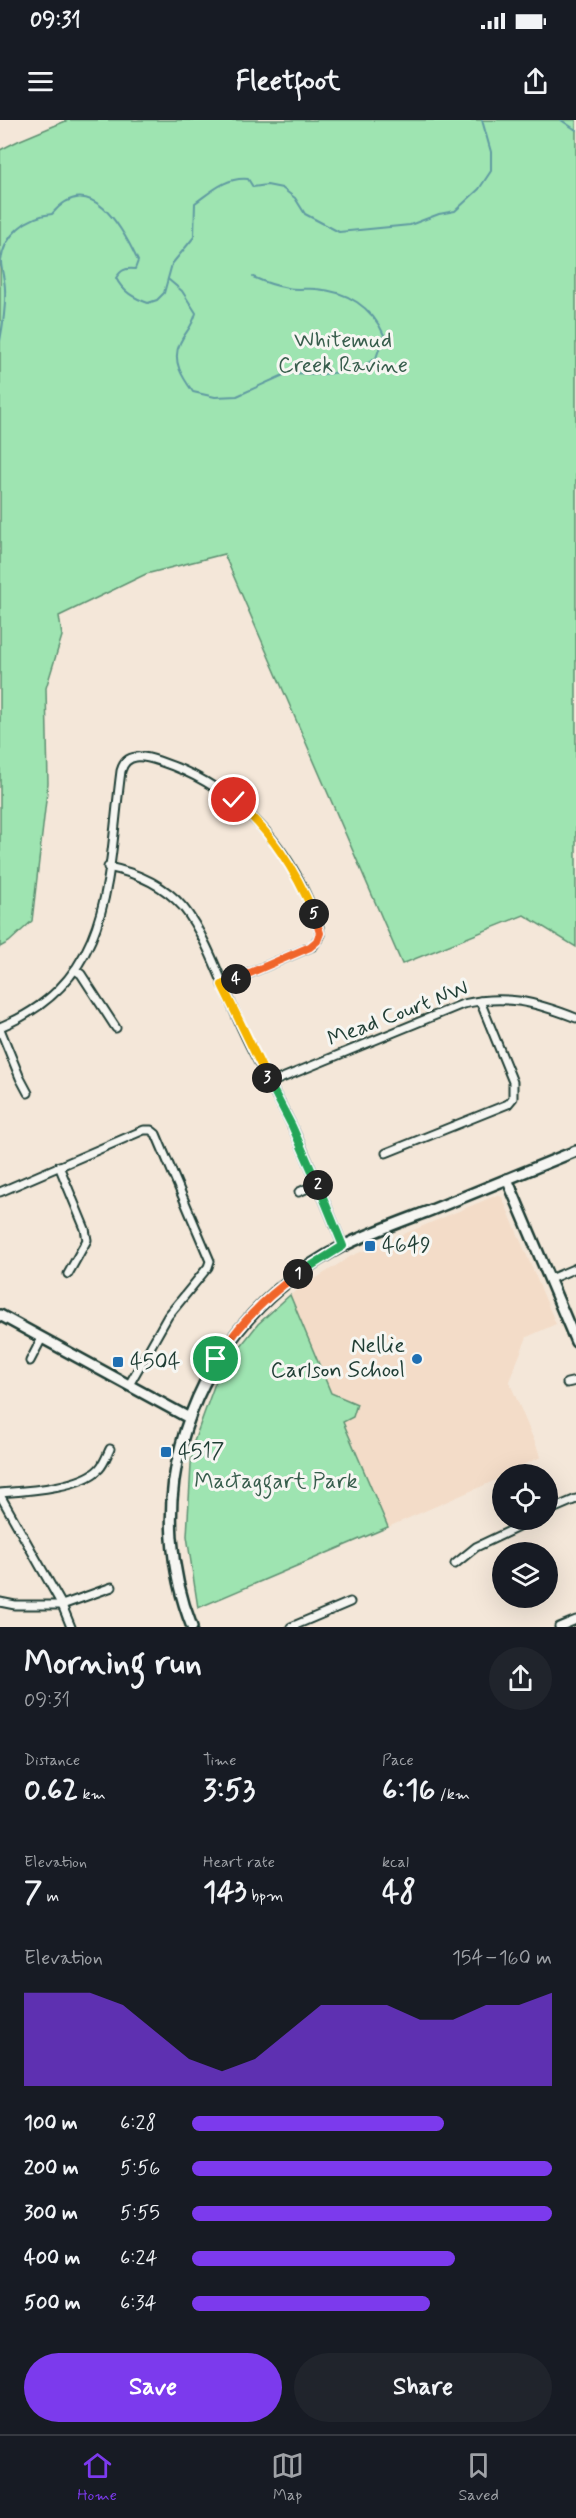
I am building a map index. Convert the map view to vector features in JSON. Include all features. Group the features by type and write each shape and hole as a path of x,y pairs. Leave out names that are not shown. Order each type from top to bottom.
{"street":[{"path":"28,1093 0,1028 37,1008 57,991 87,952 100,921 121,771 125,762 134,757 156,760 192,774 234,800 260,824 279,848 297,875 318,923 320,936 310,947 222,985"},
{"path":"108,867 145,878 163,888 178,902 197,928 317,1184 343,1246"},
{"path":"75,970 81,974 116,1028"},
{"path":"386,1153 508,1104 513,1098 513,1082 480,1000"},
{"name":"Mead Court NW","path":"270,1083 480,1000 523,1000 576,1018"},
{"path":"0,1192 144,1130 153,1131 210,1261 208,1268 168,1316 129,1385"},
{"path":"192,1627 176,1574 171,1522 176,1465 189,1418 216,1359 242,1325 292,1278 343,1246 576,1151"},
{"path":"59,1166 85,1229 87,1240 68,1274"},
{"path":"507,1179 576,1342"},
{"path":"299,1192 317,1184"},
{"path":"550,1279 576,1268"},
{"path":"0,1315 189,1418"},
{"path":"30,1361 42,1338"},
{"path":"567,1383 576,1381"},
{"path":"71,1627 62,1605 0,1494 53,1488 97,1472 110,1449"},
{"path":"558,1507 576,1499"},
{"path":"455,1564 476,1547 512,1530"},
{"path":"0,1602 15,1605 62,1605 112,1587"},
{"path":"291,1627 350,1602"},
{"path":"560,1627 576,1620"}],"shaded area":[{"name":"Nellie Carlson School","path":"497,1195 502,1197 556,1324 527,1337 509,1381 541,1457 525,1464 492,1464 492,1482 388,1527 290,1295 351,1256"}],"green space":[{"name":"Whitemud Creek Ravine","path":"68,120 576,120 576,947 524,915 402,964 224,554 146,574 59,616 62,636 46,688 48,783 32,921 0,947 0,150"},
{"name":"Mactaggart Park","path":"290,1295 331,1393 357,1404 353,1417 343,1422 388,1527 198,1608 187,1536 192,1447 218,1375 258,1324"}],"waterway":[{"path":"0,341 5,295 1,261 7,243 18,228 34,219 52,214 66,202 79,197 92,200 104,208 114,220 138,261 135,269 124,270 116,278 129,294 148,303 157,300 164,293 172,264 194,237 195,203 220,186 233,180 248,179 253,187 267,185 282,188 295,198 305,214 339,232 410,225 439,214 455,211 479,189 491,171 491,152 482,120"},
{"path":"561,120 576,130"},
{"path":"169,280 182,291 196,313 180,343 177,356 179,369 193,392 215,397 237,396 288,373 324,374 357,370 376,358 384,335 373,316 357,302 327,290 288,288 253,277"}],"place":[{"name":"4649","path":"370,1246"},
{"name":"Nellie Carlson School","path":"417,1359"},
{"name":"4504","path":"118,1362"},
{"name":"4517","path":"166,1452"}],"route":[{"path":"216,1359 237,1330 266,1300 292,1278 343,1246 292,1126 248,1043 222,985 313,946 320,936 318,923 303,887 289,862 270,836 234,800"}]}
